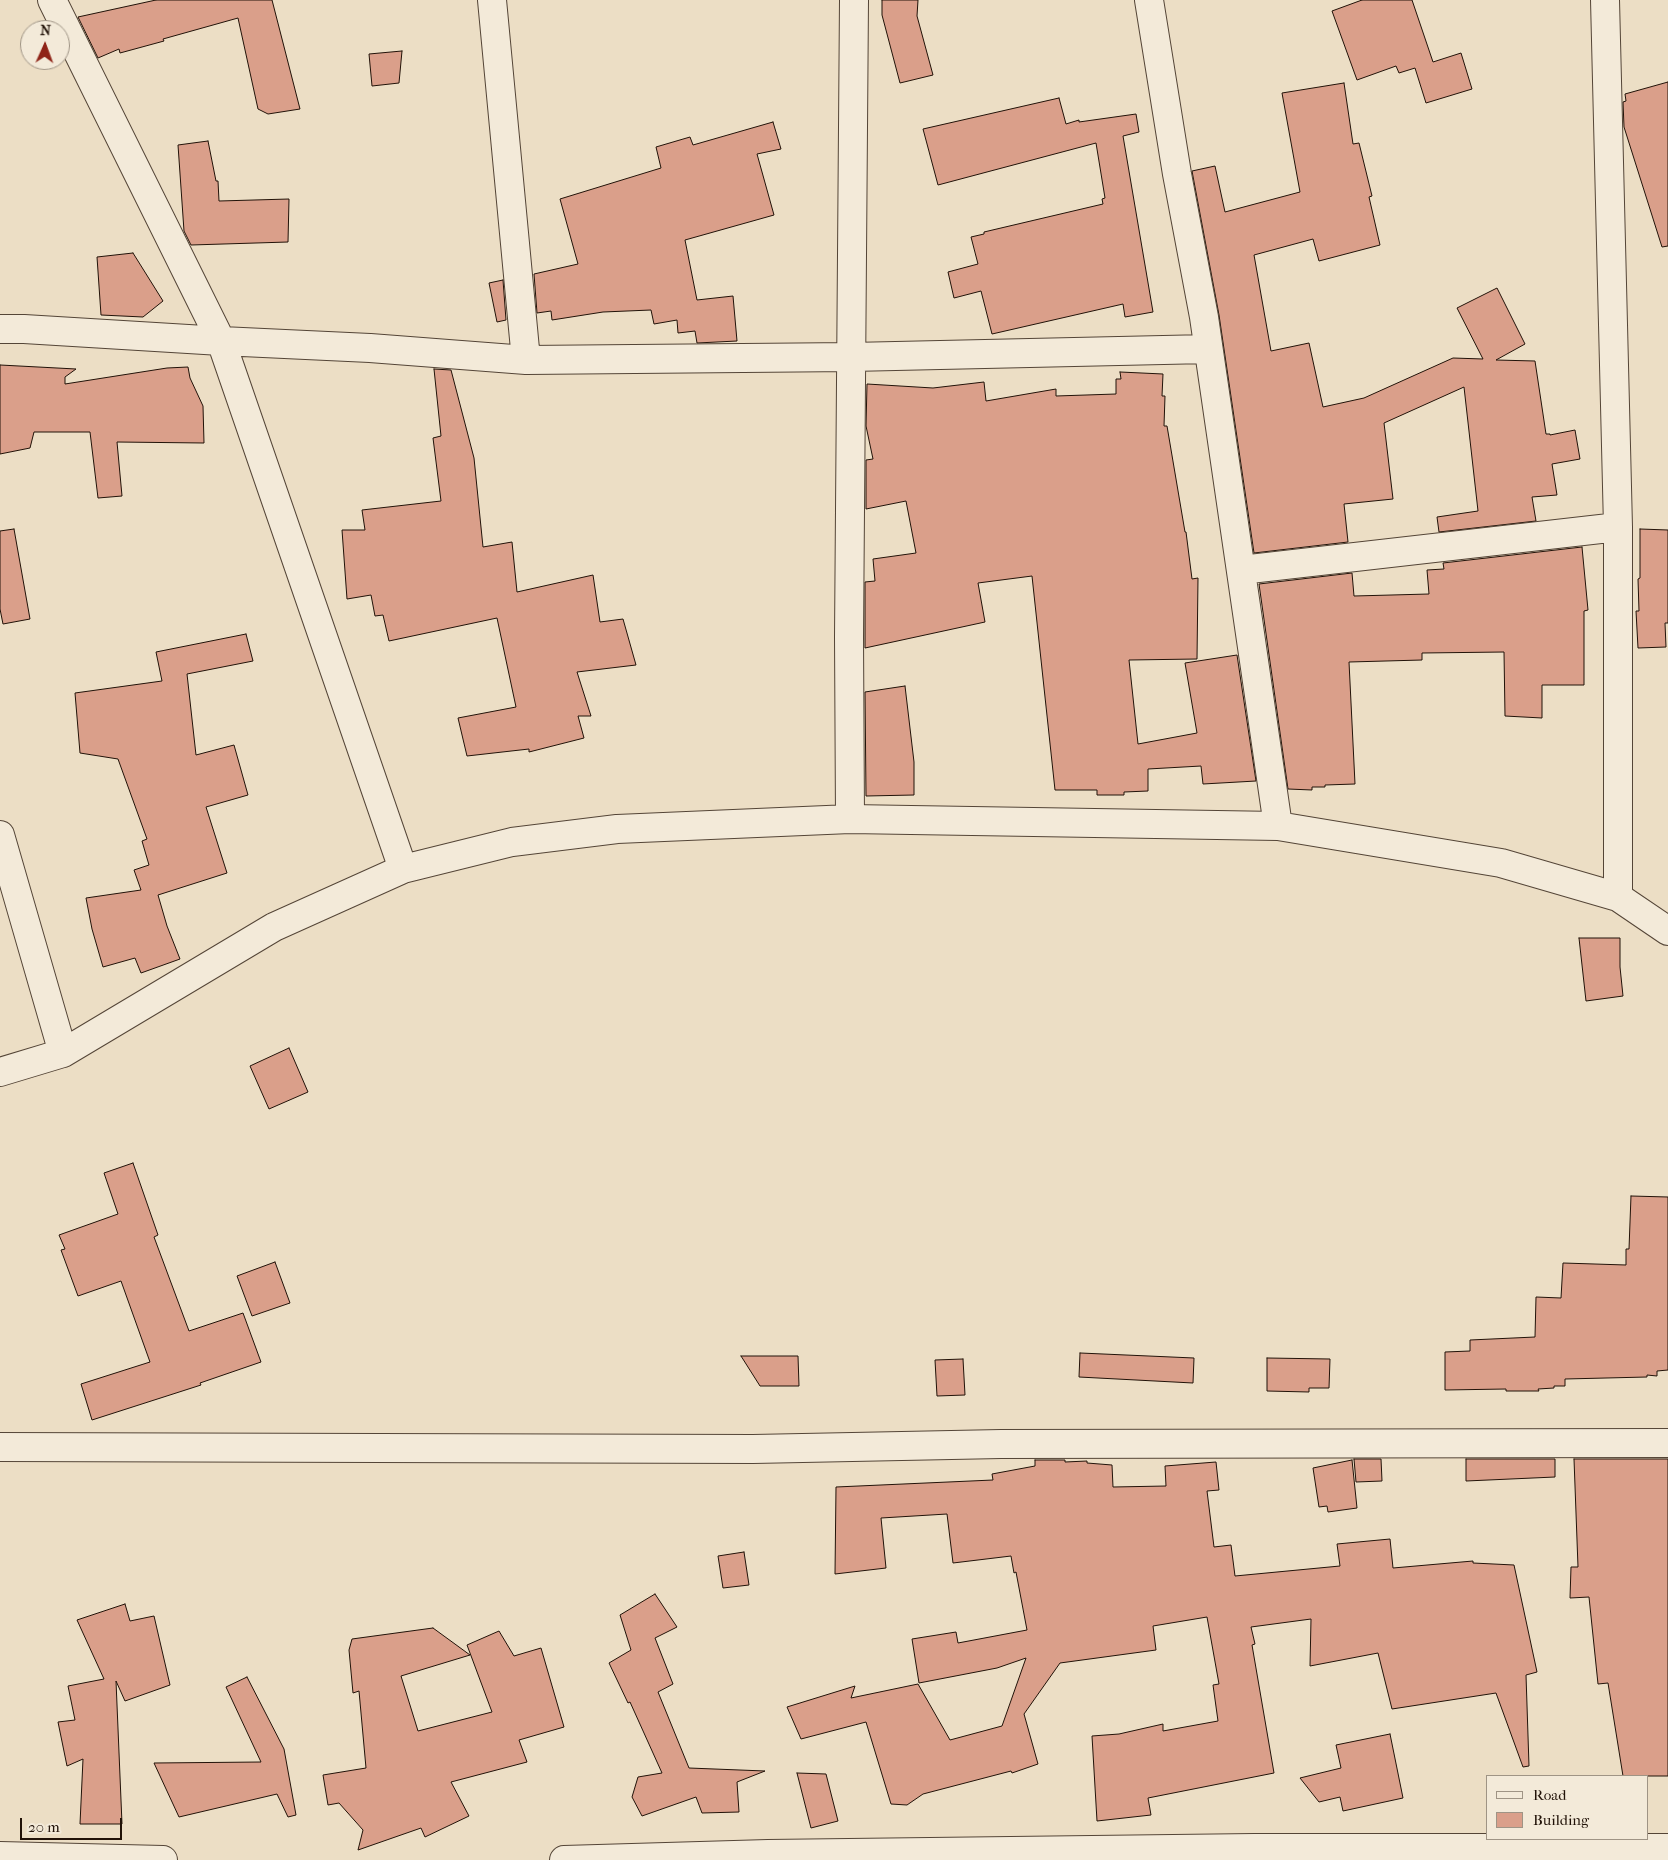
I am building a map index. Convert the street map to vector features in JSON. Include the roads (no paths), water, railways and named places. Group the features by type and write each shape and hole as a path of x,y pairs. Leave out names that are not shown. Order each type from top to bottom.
{"street":[{"path":"52,0 221,341 403,869"},
{"path":"492,0 526,360"},
{"path":"850,819 854,0"},
{"path":"1149,0 1208,349 1278,826"},
{"path":"1605,0 1618,528 1618,897"},
{"path":"0,329 370,348 526,360 851,357 1208,349"},
{"path":"1241,570 1618,528"},
{"path":"0,1072 63,1053 274,927 403,869 512,842 617,829 850,819 1278,826 1501,862 1618,897 1668,931"},
{"path":"0,835 63,1053"},
{"path":"0,1447 753,1449 1001,1444 1668,1443"},
{"path":"564,1860 1254,1848 1668,1848"},
{"path":"0,1856 163,1860"}]}
